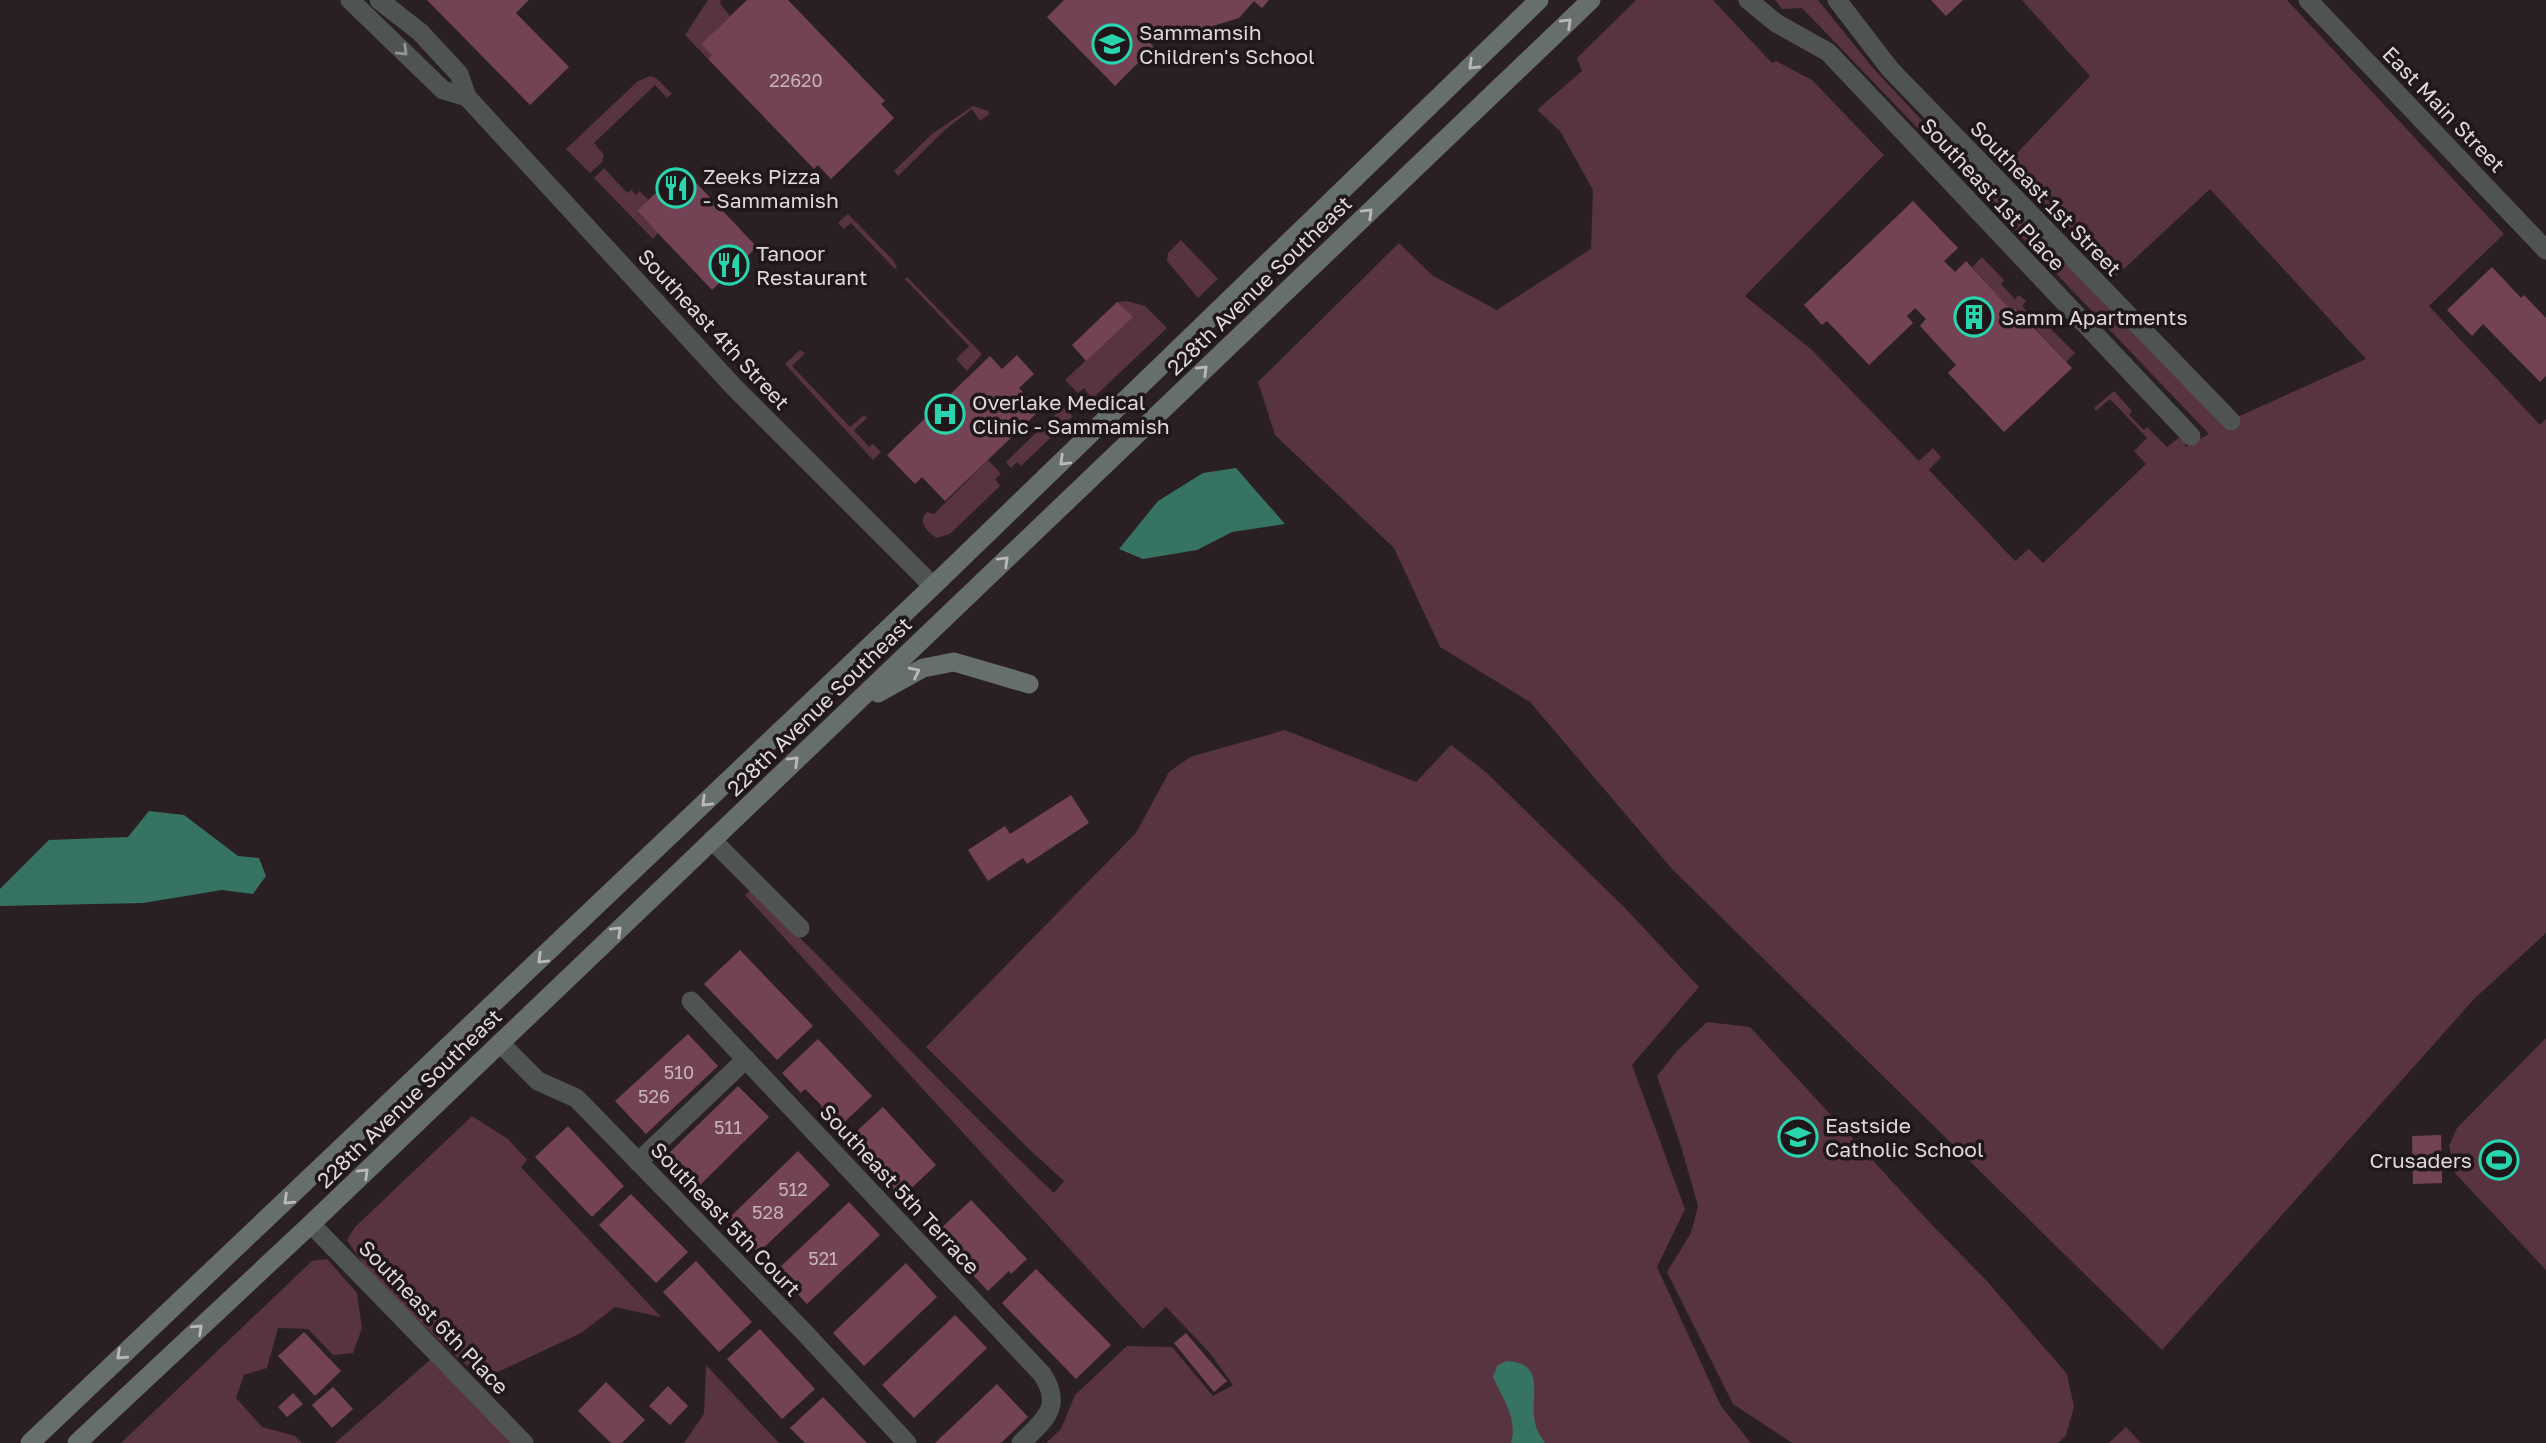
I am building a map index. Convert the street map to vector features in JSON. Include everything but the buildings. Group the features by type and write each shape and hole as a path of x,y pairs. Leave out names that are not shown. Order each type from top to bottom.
{"main road":[{"name":"228th Avenue Southeast","path":"30,1443 933,586 1539,0"},
{"name":"228th Avenue Southeast","path":"77,1443 311,1224 1591,0"},
{"path":"818,738 882,690 923,667 954,662 1029,684"}],"street":[{"name":"Southeast 4th Street","path":"351,0 443,90 467,97"},
{"name":"Southeast 4th Street","path":"379,0 420,32 459,74 467,97 734,387 933,586"},
{"name":"Southeast 1st Place","path":"1748,0 1776,23 1828,52 2192,436"},
{"name":"Southeast 1st Street","path":"1837,0 1890,68 2231,421"},
{"name":"East Main Street","path":"2308,0 2546,250"},
{"path":"712,840 800,928"},
{"name":"Southeast 5th Terrace","path":"691,1001 1042,1374 1049,1385 1053,1405 1045,1418 1021,1443"},
{"name":"Southeast 5th Court","path":"500,1042 538,1081 576,1098 804,1332 907,1443"},
{"path":"639,1162 746,1059"},
{"name":"Southeast 6th Place","path":"311,1224 524,1443"}],"shaded area":[{"path":"708,0 720,0 730,16 701,44 712,55 708,59 685,35"},
{"path":"1636,0 1713,0 1772,63 1776,61 1812,80 1884,155 1745,296 1812,350 1919,461 1933,448 1941,457 1929,470 2015,561 2029,549 2043,563 2146,464 2134,451 2147,438 2110,399 2096,411 2094,408 2114,391 2132,411 2129,415 2144,430 2147,427 2167,447 2181,436 2187,440 2185,447 2209,434 1946,158 1955,149 2224,423 2366,359 2210,189 2113,279 2007,164 2090,76 2022,0 2287,0 2504,234 2429,306 2540,425 2546,419 2546,933 2474,999 2162,1350 1673,870 1530,702 1440,647 1394,548 1275,435 1258,382 1399,243 1433,276 1497,310 1591,249 1593,190 1560,131 1537,110 1582,71 1577,58"},
{"path":"1775,0 1818,0 1872,67 1931,130 1931,142 1802,8 1782,9"},
{"path":"650,76 656,78 672,94 667,98 655,85 594,143 604,155 602,162 590,173 566,149 638,81"},
{"path":"973,106 988,111 989,114 980,121 972,109 947,128 898,176 894,171 932,134"},
{"path":"604,168 627,193 631,190 636,195 639,191 649,200 637,212 658,233 653,239 594,178"},
{"path":"848,214 893,260 897,267 895,269 851,223 844,229 838,223"},
{"path":"1181,240 1218,279 1198,298 1167,261 1168,253"},
{"path":"1982,257 2004,280 2001,284 2015,299 2019,295 2026,301 2022,306 2036,320 2039,317 2075,353 2066,362 2016,308 2012,311 1972,267"},
{"path":"907,277 982,354 967,371 956,359 969,346 905,279"},
{"path":"1127,301 1145,306 1167,328 1092,399 1084,388 1078,393 1065,380 1132,317 1117,302"},
{"path":"800,350 805,353 792,366 850,427 864,415 867,418 854,430 869,447 873,444 881,452 873,460 785,364"},
{"path":"1063,407 1073,416 1021,466 1017,462 1011,468 1006,462"},
{"path":"988,460 1001,474 995,479 1000,486 950,534 937,538 931,534 924,526 924,515 927,512 934,514"},
{"path":"1236,468 1285,524 1232,532 1197,550 1143,559 1119,549 1158,501 1203,473"},
{"path":"1285,730 1416,782 1451,745 1487,773 1625,908 1699,987 1632,1065 1685,1209 1657,1267 1721,1406 1751,1443 1046,1443 1061,1429 1075,1395 1127,1346 1172,1347 1213,1396 1233,1385 1209,1352 1166,1307 1143,1329 745,895 751,890 1054,1193 1064,1181 926,1047 1136,833 1169,772 1190,757"},
{"path":"149,811 184,815 238,856 259,858 266,876 253,894 222,890 143,903 0,906 0,889 49,840 128,837"},
{"path":"1707,1022 1750,1027 1986,1280 2067,1374 2074,1407 2066,1435 2058,1443 1792,1443 1733,1404 1667,1272 1691,1233 1698,1206 1657,1076 1678,1050"},
{"name":"Crusaders","path":"2546,1038 2546,1270 2455,1173 2449,1146 2457,1128"},
{"path":"472,1116 508,1139 527,1160 521,1167 661,1317 615,1307 581,1333 485,1378 461,1361 371,1276 347,1240 355,1227"},
{"path":"327,1259 357,1293 362,1328 353,1353 333,1355 308,1329 278,1328 267,1368 244,1375 236,1398 262,1427 295,1436 302,1443 121,1443 312,1261"},
{"path":"430,1360 512,1443 335,1443"},
{"path":"1506,1361 1519,1363 1532,1374 1536,1425 1545,1443 1511,1443 1511,1417 1493,1377 1497,1366"},
{"path":"706,1365 779,1443 684,1443 704,1414"},
{"path":"2126,1427 2141,1443 2109,1443"}],"place":[{"name":"Sammamsih Children's School","path":"1112,44"},
{"name":"Zeeks Pizza - Sammamish","path":"676,188"},
{"name":"Tanoor Restaurant","path":"729,265"},
{"name":"Samm Apartments","path":"1974,317"},
{"name":"Overlake Medical Clinic - Sammamish","path":"945,414"},
{"name":"Eastside Catholic School","path":"1798,1137"},
{"name":"Crusaders","path":"2499,1160"}]}
